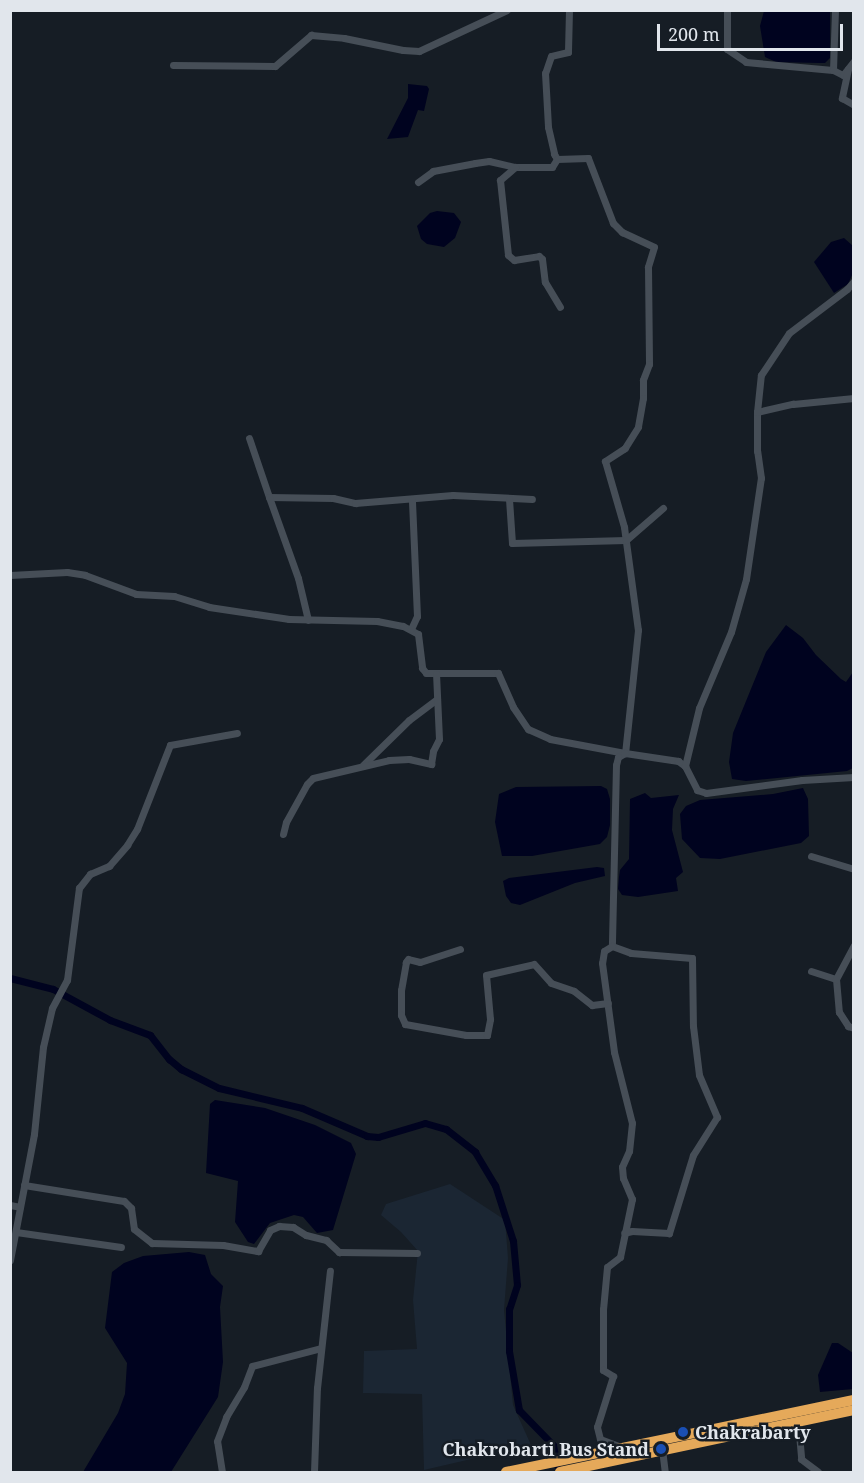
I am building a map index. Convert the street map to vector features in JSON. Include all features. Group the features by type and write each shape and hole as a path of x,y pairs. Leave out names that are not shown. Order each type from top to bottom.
{"highway":[{"path":"506,1473 543,1464 565,1468 662,1449 854,1400"},
{"path":"565,1468 627,1449 762,1424 798,1422 854,1410"}],"street":[{"path":"173,65 276,66 311,35 344,38 419,51 507,10"},
{"path":"418,182 433,171 489,161 515,167 552,167 557,159 548,127 545,73 551,56 568,52 569,10"},
{"path":"727,10 726,49 746,62 833,70 843,75 851,63"},
{"path":"833,70 835,10"},
{"path":"851,63 842,98 854,105"},
{"path":"557,159 588,158 613,223 622,232 654,247 648,267 649,364 643,380 643,398 638,428 625,448 605,461 618,498 638,630 625,753"},
{"path":"515,167 500,180 508,255 514,260 539,256 542,259 545,282 560,307"},
{"path":"685,765 699,708 731,632 746,579 761,478 757,451 757,412 761,375 789,333 847,289 854,281"},
{"path":"757,412 793,404 854,398"},
{"path":"249,438 298,578 308,620"},
{"path":"269,497 333,498 355,503 453,495 532,499"},
{"path":"509,499 512,543 626,540 663,508"},
{"path":"411,629 417,616 412,500"},
{"path":"10,575 67,572 81,574 136,594 174,596 209,607 308,620 377,621 416,630 420,639 423,671 436,675 498,673 513,707 528,729 550,739 678,761 685,765 697,790 706,793 802,780 854,777"},
{"path":"283,834 285,822 307,784 313,778 361,766 399,760 430,764 433,751 440,739 436,675"},
{"path":"361,766 409,720 437,699"},
{"path":"10,1260 34,1134 43,1047 52,1008 68,980 79,888 90,874 109,866 127,845 137,829 170,746 209,736 237,733"},
{"path":"612,946 616,765 618,757 625,753"},
{"path":"811,856 854,869"},
{"path":"854,945 836,979 839,1012 848,1026 854,1028"},
{"path":"612,946 604,951 602,963 614,1052 632,1123 629,1150 622,1167 623,1178 632,1199 620,1257 607,1267 603,1309 603,1370 613,1376 597,1427 600,1439 627,1449"},
{"path":"612,946 631,953 693,958 693,1026 699,1075 717,1117 693,1155 669,1233 632,1231 624,1233"},
{"path":"460,950 420,962 408,959 401,990 401,1015 405,1024 466,1035 487,1035 490,1019 486,975 534,964 552,983 574,991 592,1005 608,1003"},
{"path":"811,971 836,979"},
{"path":"24,1185 124,1201 131,1208 134,1229 152,1243 222,1245 258,1251 270,1230 279,1226 293,1227 306,1235 326,1239 339,1252 417,1253"},
{"path":"10,1205 20,1207"},
{"path":"16,1232 121,1247"},
{"path":"314,1473 321,1348 330,1271"},
{"path":"222,1473 217,1441 226,1417 244,1387 252,1366 321,1348"},
{"path":"798,1422 801,1459 818,1473"},
{"path":"662,1449 665,1473"}],"shaded area":[{"path":"764,11 830,11 830,58 825,63 820,63 776,62 765,57 760,26"},
{"path":"408,84 427,86 429,89 424,111 418,110 408,137 387,139 408,98"},
{"path":"437,211 454,213 461,222 455,238 444,247 427,244 421,239 417,226 430,213"},
{"path":"844,238 853,246 853,273 848,284 834,293 814,262 831,242"},
{"path":"786,625 803,638 816,655 841,679 846,682 853,672 853,768 847,771 746,781 732,779 729,762 733,733 766,652"},
{"path":"601,786 607,789 610,799 610,825 607,837 600,844 532,856 502,856 495,822 499,794 516,787"},
{"path":"803,788 808,799 809,836 801,843 720,859 700,858 682,839 680,814 686,806 700,800 773,794"},
{"path":"645,793 651,798 679,795 673,809 672,830 683,872 676,878 678,891 638,897 622,895 618,889 620,870 629,859 630,799"},
{"path":"604,868 605,876 575,883 520,905 511,903 506,896 503,881 509,878"},
{"path":"215,1100 265,1108 315,1125 351,1143 356,1154 333,1230 317,1233 303,1217 294,1215 270,1223 254,1244 248,1242 235,1222 238,1181 206,1173 210,1104"},
{"path":"450,1184 505,1220 508,1258 504,1310 513,1405 531,1445 424,1470 422,1394 363,1393 364,1351 417,1349 413,1300 418,1251 381,1215 386,1204"},
{"path":"189,1252 205,1255 211,1274 223,1286 220,1307 223,1362 218,1397 171,1472 83,1472 118,1413 125,1394 127,1363 105,1328 112,1272 124,1263 143,1256"},
{"path":"832,1343 838,1343 853,1353 853,1389 820,1392 818,1375"}],"waterway":[{"path":"10,978 53,989 110,1020 150,1035 169,1059 181,1069 219,1088 302,1108 367,1136 378,1137 425,1123 446,1129 475,1152 495,1185 513,1241 517,1285 509,1309 509,1351 519,1410 553,1445 557,1465"}],"place":[{"name":"Chakrabarty","path":"683,1432"},
{"name":"Chakrobarti Bus Stand","path":"661,1449"}]}
